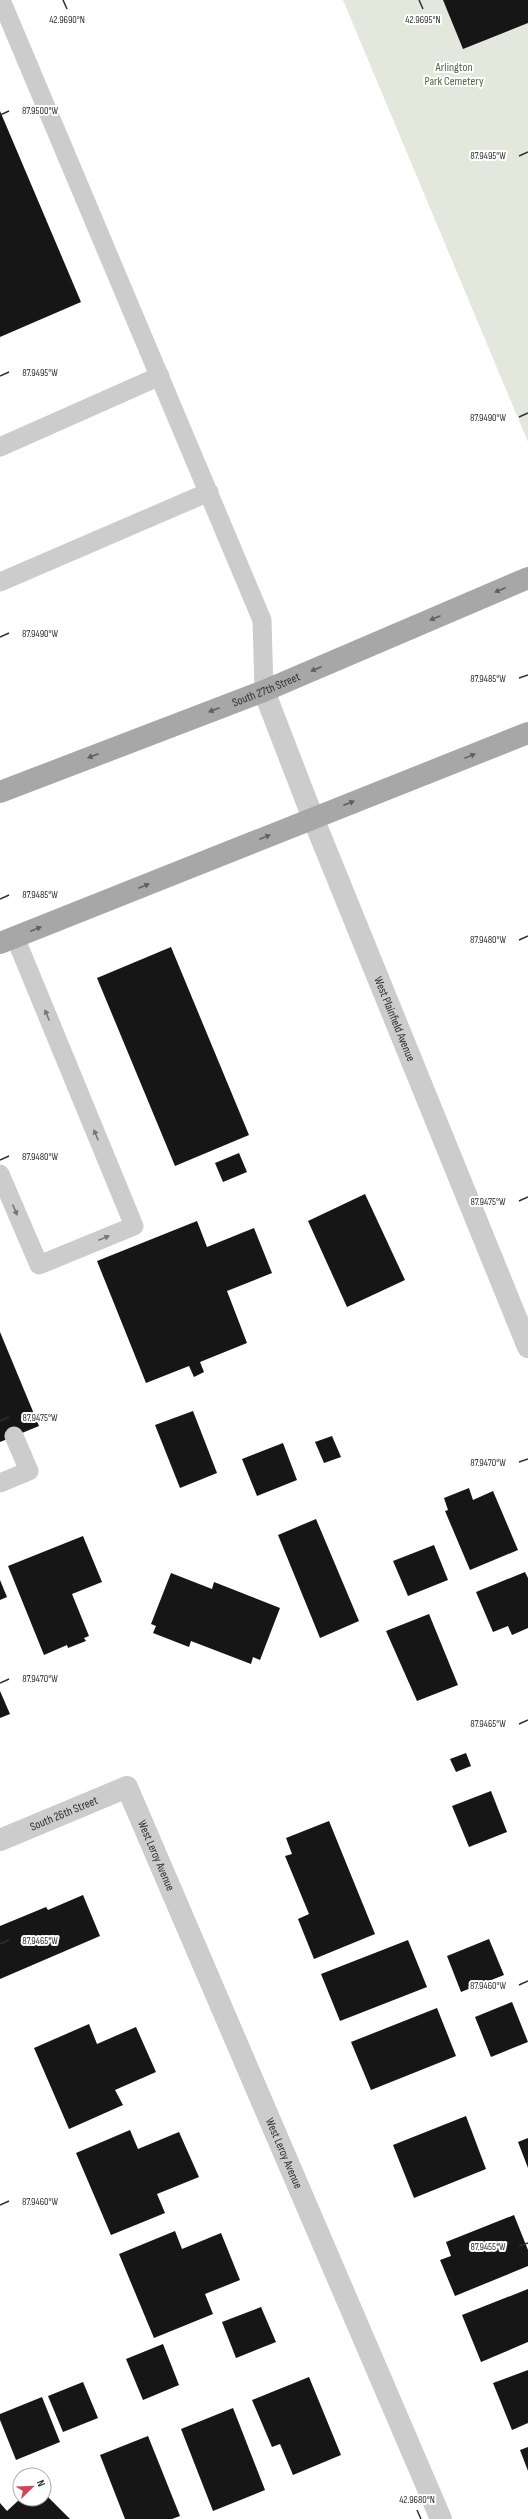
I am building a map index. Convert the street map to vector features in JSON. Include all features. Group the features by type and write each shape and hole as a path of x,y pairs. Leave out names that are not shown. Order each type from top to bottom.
{"main road":[{"name":"South 27th Street","path":"3,792 264,691 528,578"},
{"path":"7,940 528,732"}],"street":[{"name":"West Plainfield Avenue","path":"264,691 313,818 528,1347"},
{"name":"South 26th Street","path":"0,1840 127,1787"},
{"name":"West Leroy Avenue","path":"127,1787 441,2519"}],"lane":[{"path":"0,0 262,620 264,691"},
{"path":"0,447 160,376"},
{"path":"0,582 209,492"},
{"path":"0,1174 38,1265 134,1226 7,940"},
{"path":"0,1483 29,1471 14,1436"}],"green space":[{"name":"Arlington Park Cemetery","path":"343,0 528,0 528,442"}],"building":[{"path":"443,0 528,0 528,23 463,49"},
{"path":"0,111 81,302 0,337"},
{"path":"171,947 249,1135 175,1166 97,978"},
{"path":"239,1153 247,1172 223,1182 215,1163"},
{"path":"365,1194 405,1280 347,1307 308,1221"},
{"path":"197,1221 207,1247 254,1228 272,1273 227,1291 247,1343 200,1362 204,1372 194,1377 189,1366 146,1383 97,1261"},
{"path":"0,1332 39,1426 0,1442"},
{"path":"193,1411 217,1473 180,1488 155,1425"},
{"path":"332,1436 341,1457 324,1463 315,1442"},
{"path":"283,1443 297,1480 257,1496 242,1459"},
{"path":"469,1488 473,1500 493,1491 518,1550 470,1570 445,1511 448,1510 444,1498"},
{"path":"316,1519 359,1621 320,1638 278,1535"},
{"path":"83,1536 102,1582 72,1594 89,1636 84,1638 86,1641 68,1648 67,1645 44,1655 8,1566"},
{"path":"434,1545 448,1580 408,1596 393,1561"},
{"path":"525,1572 528,1578 528,1628 512,1635 508,1626 493,1632 476,1592"},
{"path":"171,1573 212,1589 214,1582 280,1608 260,1660 253,1657 251,1664 191,1641 189,1647 153,1633 156,1626 151,1624"},
{"path":"0,1580 7,1597 0,1600"},
{"path":"429,1614 458,1685 417,1701 386,1631"},
{"path":"0,1691 10,1714 0,1718"},
{"path":"466,1753 471,1766 456,1772 450,1759"},
{"path":"491,1791 507,1832 469,1847 452,1806"},
{"path":"329,1821 375,1934 314,1959 298,1919 309,1914 285,1856 292,1854 286,1838"},
{"path":"83,1895 100,1936 0,1979 0,1926 46,1907 48,1910"},
{"path":"489,1939 504,1975 461,1992 447,1956"},
{"path":"408,1940 427,1987 340,2021 321,1974"},
{"path":"512,2002 528,2042 491,2057 475,2017"},
{"path":"437,2008 456,2056 371,2090 351,2042"},
{"path":"89,2024 97,2044 136,2027 156,2072 115,2090 123,2105 69,2129 34,2048"},
{"path":"466,2116 486,2169 414,2198 393,2145"},
{"path":"130,2130 138,2149 179,2132 199,2177 157,2194 165,2213 111,2235 76,2153"},
{"path":"528,2138 528,2168 518,2142"},
{"path":"514,2215 528,2250 528,2266 455,2296 440,2260 451,2256 446,2242"},
{"path":"175,2231 182,2249 221,2233 240,2280 205,2294 213,2314 154,2338 119,2254"},
{"path":"528,2289 528,2342 481,2362 462,2315"},
{"path":"261,2307 276,2342 236,2358 222,2322"},
{"path":"163,2344 179,2385 143,2400 126,2359"},
{"path":"528,2370 528,2423 512,2430 493,2383"},
{"path":"309,2377 341,2455 293,2475 280,2444 272,2447 252,2400"},
{"path":"83,2382 98,2418 63,2432 48,2396"},
{"path":"42,2397 60,2442 16,2460 0,2420 0,2414"},
{"path":"233,2408 265,2490 213,2511 181,2429"},
{"path":"148,2436 180,2516 172,2519 125,2519 100,2455"},
{"path":"528,2447 528,2471 520,2450"},
{"path":"52,2501 70,2519 0,2519 0,2503 7,2511 12,2506 52,2507"}]}
